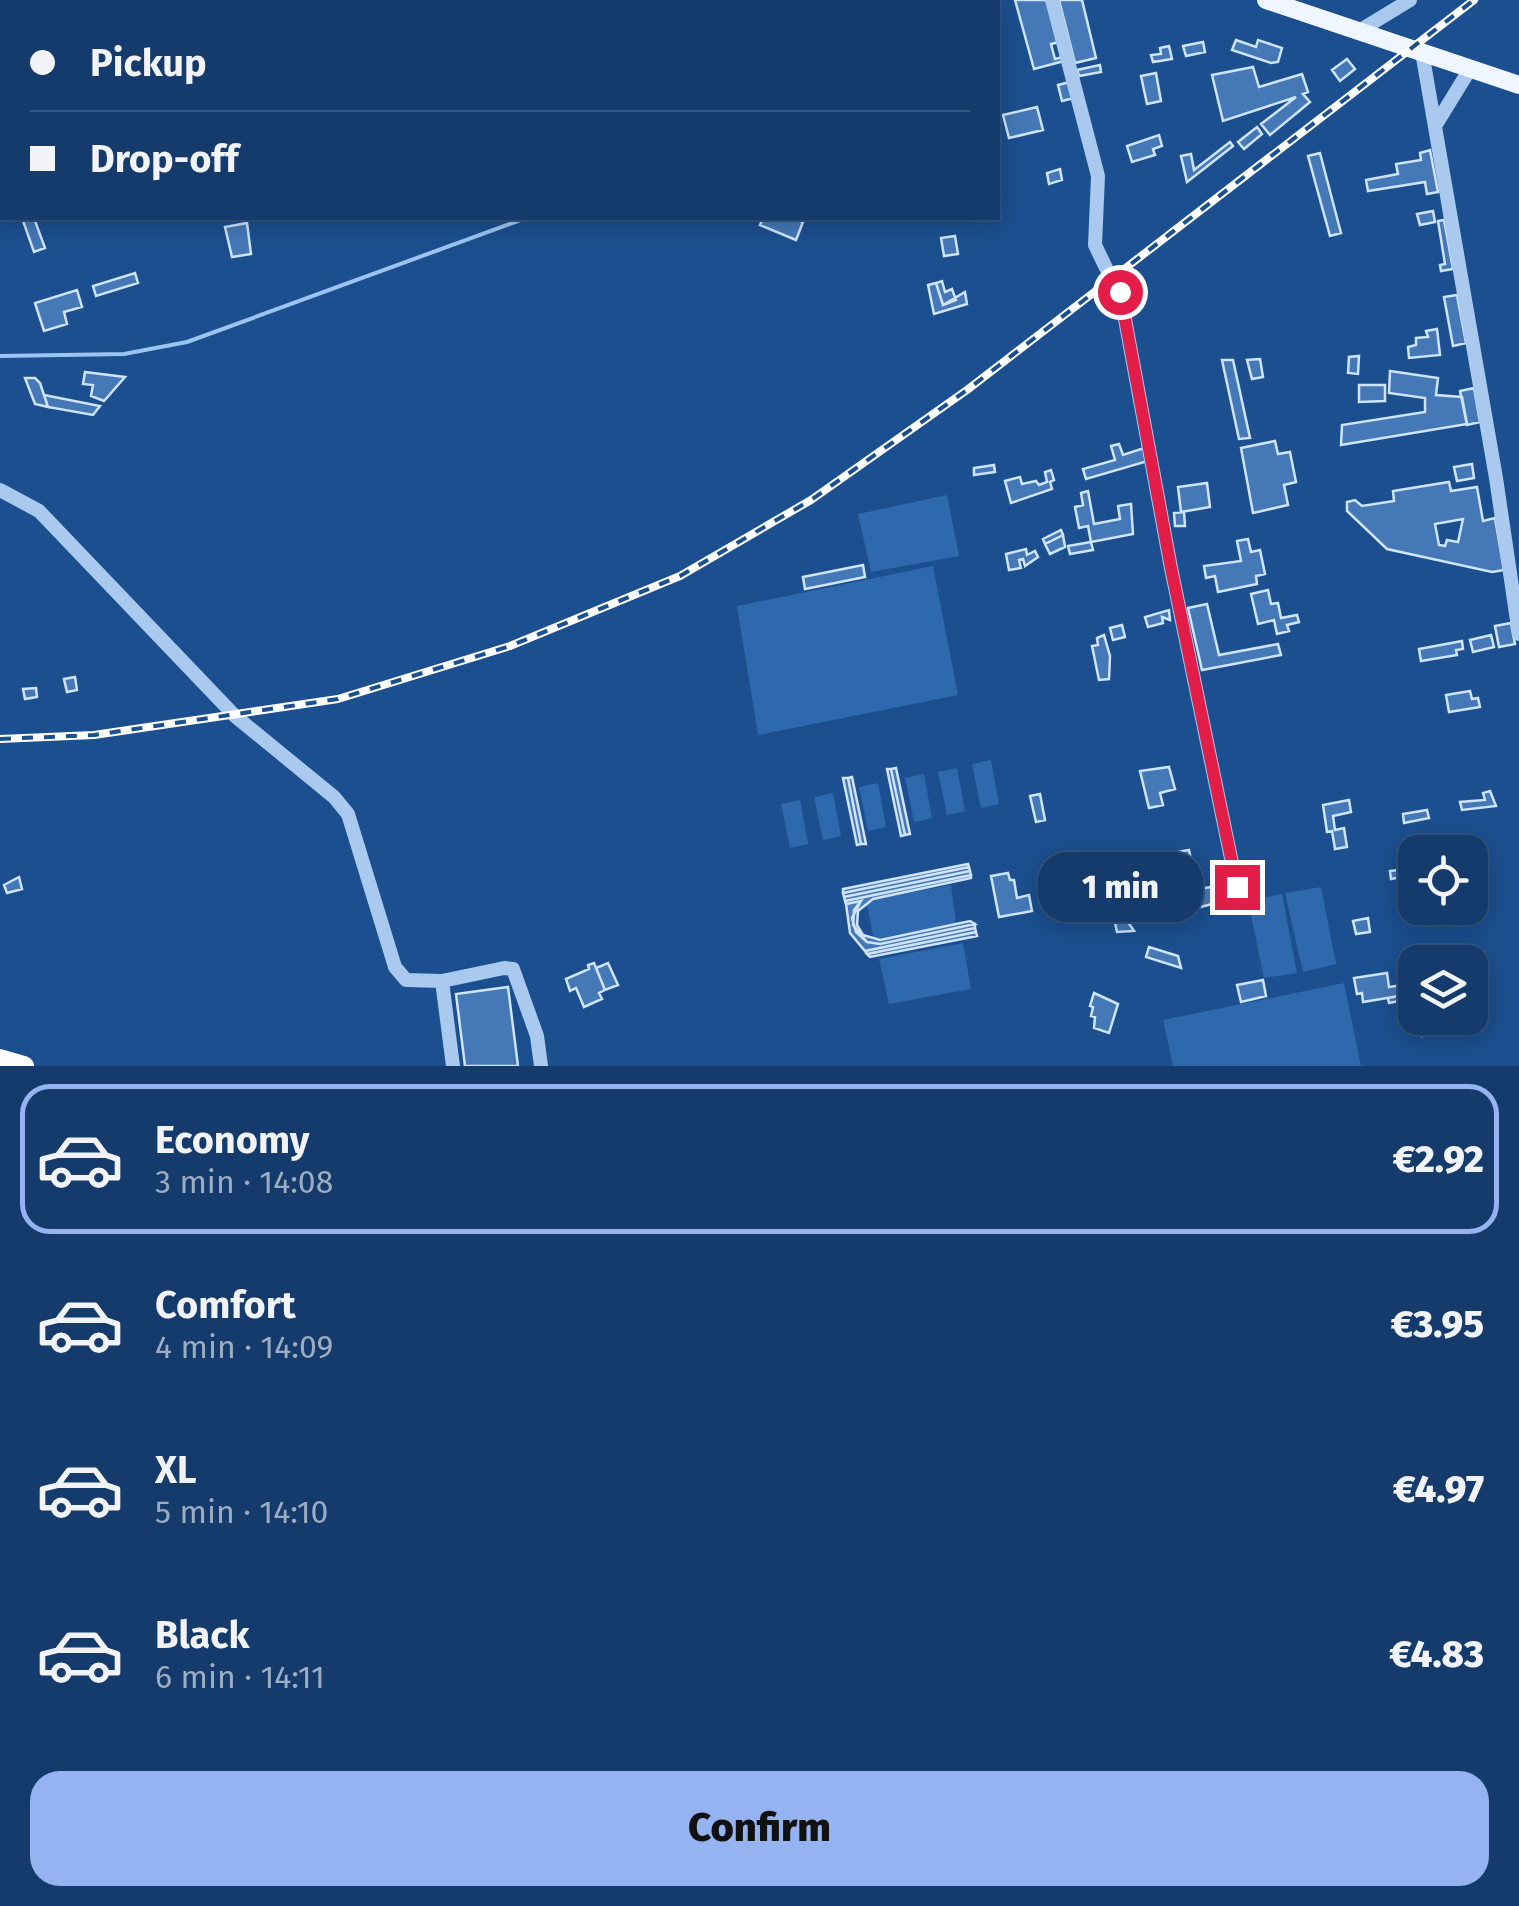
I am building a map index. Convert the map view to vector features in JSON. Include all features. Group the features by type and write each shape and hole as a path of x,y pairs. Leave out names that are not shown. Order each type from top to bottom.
{"highway":[{"path":"0,1059 24,1066"}],"main road":[{"path":"1266,0 1519,85"}],"street":[{"path":"1052,0 1098,176 1095,244 1106,268"},
{"path":"1359,31 1410,0"},
{"path":"1422,52 1519,634"},
{"path":"1435,126 1470,69"},
{"path":"1120,292 1171,568 1237,887"},
{"path":"0,490 39,511 238,719 334,797 348,814 395,967 406,980 442,981 513,969 537,1036 542,1066"},
{"path":"442,981 453,1066"}],"shaded area":[{"path":"947,495 959,556 871,572 858,514"},
{"path":"933,566 958,695 758,735 737,606"},
{"path":"991,760 999,804 981,808 972,764"},
{"path":"957,768 965,811 947,815 938,772"},
{"path":"924,774 932,818 914,822 905,778"},
{"path":"878,783 886,827 868,831 859,787"},
{"path":"833,793 841,836 823,840 814,797"},
{"path":"800,800 808,844 790,848 781,804"},
{"path":"951,885 956,924 874,939 866,901"},
{"path":"1321,887 1336,964 1303,972 1285,893"},
{"path":"1282,894 1297,973 1264,978 1248,901"},
{"path":"963,943 971,989 889,1004 879,959"},
{"path":"1344,983 1361,1066 1173,1066 1163,1020"}],"building":[{"path":"1015,0 1048,0 1059,42 1051,44 1055,59 1063,57 1064,61 1034,69"},
{"path":"1059,0 1082,0 1096,58 1075,63"},
{"path":"1236,40 1256,47 1258,40 1282,48 1278,62 1232,50"},
{"path":"1203,42 1205,52 1186,56 1183,46"},
{"path":"1169,46 1172,59 1153,62 1151,55 1161,54 1160,48"},
{"path":"1347,59 1355,69 1340,81 1332,70"},
{"path":"1100,65 1101,72 1079,76 1077,70"},
{"path":"1253,67 1259,87 1302,74 1308,92 1303,94 1310,102 1270,135 1261,124 1296,97 1223,121 1212,75"},
{"path":"1156,73 1161,101 1147,104 1141,76"},
{"path":"1070,82 1074,98 1062,101 1058,85"},
{"path":"1037,107 1043,130 1009,138 1003,115"},
{"path":"1257,127 1262,134 1244,149 1238,142"},
{"path":"1159,135 1162,146 1153,149 1155,155 1132,162 1127,146"},
{"path":"1230,142 1233,146 1187,182 1181,156 1191,154 1194,170"},
{"path":"1430,150 1438,192 1427,194 1425,182 1368,191 1366,180 1398,174 1396,164 1421,160 1420,153"},
{"path":"1320,153 1341,233 1330,236 1308,156"},
{"path":"1060,169 1062,180 1049,184 1047,173"},
{"path":"1433,211 1435,222 1420,225 1417,214"},
{"path":"23,220 35,220 45,248 34,252"},
{"path":"762,220 803,222 796,240 760,225"},
{"path":"1444,220 1453,269 1441,271 1440,265 1445,264 1438,221"},
{"path":"247,223 251,254 232,257 225,227"},
{"path":"955,236 958,254 944,256 941,238"},
{"path":"135,273 138,283 96,296 93,286"},
{"path":"942,281 945,292 952,289 956,300 943,305 936,283"},
{"path":"936,283 943,305 965,292 967,304 934,314 928,285"},
{"path":"77,290 82,307 64,312 67,324 44,331 35,303"},
{"path":"1457,295 1466,343 1453,346 1444,297"},
{"path":"1437,329 1440,355 1409,358 1408,347 1416,345 1416,338 1428,337 1426,331"},
{"path":"1359,356 1358,374 1348,373 1349,357"},
{"path":"1260,359 1263,377 1252,379 1247,360"},
{"path":"1222,360 1233,360 1250,438 1239,439"},
{"path":"1390,371 1438,378 1436,395 1462,397 1467,424 1341,445 1342,425 1425,412 1425,398 1389,393"},
{"path":"85,372 125,377 104,401 91,396 93,385 83,384"},
{"path":"25,378 35,378 40,383 48,407 35,404"},
{"path":"1359,385 1385,385 1385,401 1359,402"},
{"path":"1474,388 1480,422 1467,425 1460,391"},
{"path":"44,395 100,406 93,415 48,407"},
{"path":"1275,441 1278,454 1290,452 1296,482 1284,485 1288,505 1253,513 1241,448"},
{"path":"1119,444 1123,455 1144,448 1148,461 1086,479 1083,469 1115,460 1111,446"},
{"path":"1472,464 1474,478 1457,481 1454,467"},
{"path":"994,465 995,472 974,475 974,468"},
{"path":"1051,470 1052,489 1011,503 1005,481 1020,477 1022,484 1036,481 1039,485 1047,482 1045,472"},
{"path":"1449,482 1451,491 1477,487 1483,521 1495,518 1504,570 1492,572 1387,549 1347,511 1347,502 1355,500 1362,506 1394,501 1393,491","holes":["1463,519 1458,542 1447,540 1445,546 1439,545 1435,524"]},
{"path":"1207,483 1210,507 1181,512 1178,487"},
{"path":"1088,491 1094,524 1120,519 1118,506 1131,504 1133,534 1091,542 1088,526 1079,528 1075,507 1083,505 1081,493"},
{"path":"1184,512 1185,526 1175,526 1174,513"},
{"path":"1061,530 1063,535 1045,544 1043,539"},
{"path":"1063,535 1065,547 1050,554 1045,544"},
{"path":"1248,539 1251,552 1260,550 1265,574 1256,576 1257,584 1218,592 1215,576 1206,578 1204,566 1241,561 1237,541"},
{"path":"1091,542 1093,550 1070,554 1068,546"},
{"path":"1026,549 1027,555 1035,551 1038,557 1025,566 1023,559 1019,560 1021,568 1009,570 1006,554"},
{"path":"863,565 865,577 805,589 803,577"},
{"path":"1268,590 1271,604 1278,603 1281,618 1297,615 1299,622 1287,625 1289,631 1277,634 1274,620 1258,624 1251,594"},
{"path":"1207,604 1219,655 1278,644 1281,655 1202,670 1188,608"},
{"path":"1169,610 1170,620 1162,617 1163,623 1148,627 1145,617"},
{"path":"1511,623 1515,644 1499,647 1495,626"},
{"path":"1122,625 1125,637 1113,640 1110,628"},
{"path":"1104,635 1110,656 1109,679 1099,680 1092,646 1098,645 1097,638"},
{"path":"1491,635 1494,647 1473,652 1470,640"},
{"path":"1462,641 1463,649 1456,650 1457,655 1421,661 1419,649"},
{"path":"75,677 77,690 67,692 64,679"},
{"path":"36,688 37,697 25,699 23,689"},
{"path":"1470,691 1472,699 1478,698 1480,707 1449,712 1446,695"},
{"path":"1169,767 1175,789 1160,793 1163,805 1149,808 1140,771"},
{"path":"896,768 910,834 905,835 891,769"},
{"path":"887,769 891,769 905,835 901,836"},
{"path":"852,777 866,844 861,844 848,778"},
{"path":"843,778 848,778 861,844 857,845"},
{"path":"1490,791 1496,806 1462,810 1460,802 1485,800 1483,793"},
{"path":"1040,794 1045,820 1036,822 1030,796"},
{"path":"1349,800 1351,812 1333,816 1335,830 1344,828 1347,847 1335,849 1332,831 1327,832 1323,805"},
{"path":"1427,810 1429,818 1404,823 1403,814"},
{"path":"1189,850 1193,870 1189,871 1186,856 1178,857 1177,852"},
{"path":"1186,856 1189,871 1168,874 1165,860"},
{"path":"968,864 969,867 843,893 843,889"},
{"path":"969,867 970,871 844,897 843,893"},
{"path":"970,871 971,875 845,901 844,897"},
{"path":"1008,873 1010,880 1014,880 1017,898 1029,895 1032,911 999,917 991,876"},
{"path":"971,875 873,899 858,911 857,925 863,935 880,940 970,921 975,924 880,944 867,942 856,932 852,918 861,901 845,901"},
{"path":"1186,876 1189,893 1183,894 1185,908 1173,910 1167,880"},
{"path":"19,877 22,889 7,893 4,885"},
{"path":"1062,885 1064,894 1050,897 1048,888"},
{"path":"1211,887 1216,903 1189,910 1189,891"},
{"path":"861,901 854,910 853,925 867,942 880,944 975,924 975,928 865,951 850,933 846,904"},
{"path":"1120,912 1121,920 1126,919 1134,931 1117,932 1113,914"},
{"path":"1368,918 1370,932 1356,934 1353,921"},
{"path":"975,928 976,932 867,954 865,951"},
{"path":"976,932 977,936 870,957 867,954"},
{"path":"1149,947 1178,956 1181,968 1146,957"},
{"path":"594,963 605,990 599,993 602,999 584,1007 576,988 570,991 566,979"},
{"path":"608,963 618,985 605,990 596,968"},
{"path":"1387,973 1389,987 1398,986 1398,996 1363,1002 1354,978"},
{"path":"1263,980 1266,996 1241,1002 1237,985"},
{"path":"508,987 518,1066 465,1066 456,994"},
{"path":"1094,993 1118,1004 1109,1033 1094,1028 1090,1006"}],"waterway":[{"path":"0,356 124,354 187,342 521,220"}],"tunnel":[{"path":"1106,268 1120,292"}],"railway":[{"path":"0,739 94,735 338,699 510,646 680,576 811,500 967,390 1474,0"}],"route":[{"path":"1120,292 1171,568 1237,887"}]}
